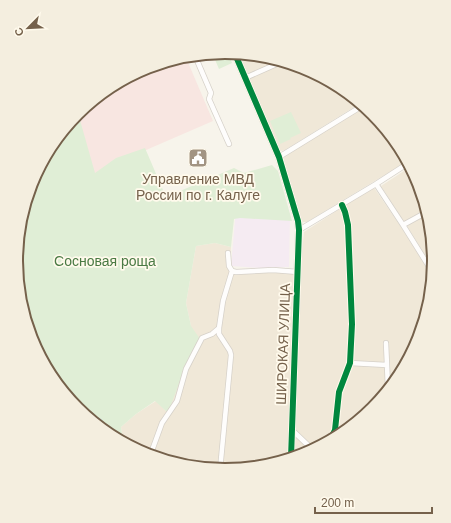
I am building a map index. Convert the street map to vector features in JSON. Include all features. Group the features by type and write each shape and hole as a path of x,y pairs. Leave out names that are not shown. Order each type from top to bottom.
{"street":[{"name":"ШИРОКАЯ УЛИЦА","path":"237,59 279,157 298,221 298,272 291,453"},
{"path":"197,61 211,93 210,99 229,144"},
{"path":"245,78 274,65"},
{"path":"279,157 358,108"},
{"path":"299,230 404,166"},
{"path":"376,184 428,265"},
{"path":"334,433 339,392 350,363 352,324 348,225 342,205"},
{"path":"403,225 422,214"},
{"path":"221,464 231,355 219,334 223,301 232,271 229,266 228,253"},
{"path":"232,271 273,270 298,272"},
{"path":"152,450 162,423 177,401 186,370 202,338 212,334 219,328"},
{"path":"386,343 388,383"},
{"path":"350,363 387,365"},
{"path":"291,428 309,446"}],"shaded area":[{"path":"239,59 278,66 303,74 327,86 355,106 285,150 279,150"},
{"path":"188,63 213,121 113,165 92,176 76,125 92,109 124,86 148,74"},
{"path":"360,110 386,138 403,164 307,222 303,222 300,219 283,162 285,156"},
{"path":"406,170 413,184 422,213 404,222 381,186"},
{"path":"372,188 375,189 403,230 428,271 424,301 413,339 394,374 369,405 338,430 303,449 278,457 239,464 212,464 173,457 148,449 121,435 121,427 136,414 156,401 167,412 191,326 186,303 196,246 215,243 231,247 231,273 300,272 304,232"},
{"path":"237,198 290,217 289,267 261,268 231,266"},
{"path":"423,217 428,248 428,259 407,226"}],"green space":[{"path":"215,59 231,59 232,63 219,69"},
{"path":"291,112 301,133 280,144 270,121"},
{"name":"Сосновая роща","path":"80,120 95,173 116,158 145,148 166,197 234,168 244,173 272,165 278,171 292,221 240,218 234,219 231,247 215,243 196,246 186,303 191,326 200,339 184,370 168,413 155,401 136,414 121,427 121,435 113,430 82,405 65,385 50,363 38,339 30,314 23,275 23,248 27,222 38,184 57,149"}],"waterway":[{"path":"93,415 102,420"}],"cycle path":[{"path":"237,59 279,157 298,221 299,230 291,453"},
{"path":"334,433 339,392 350,363 352,324 348,225 342,205"}],"place":[{"name":"Управление МВД России по г. Калуге","path":"198,158"}]}
